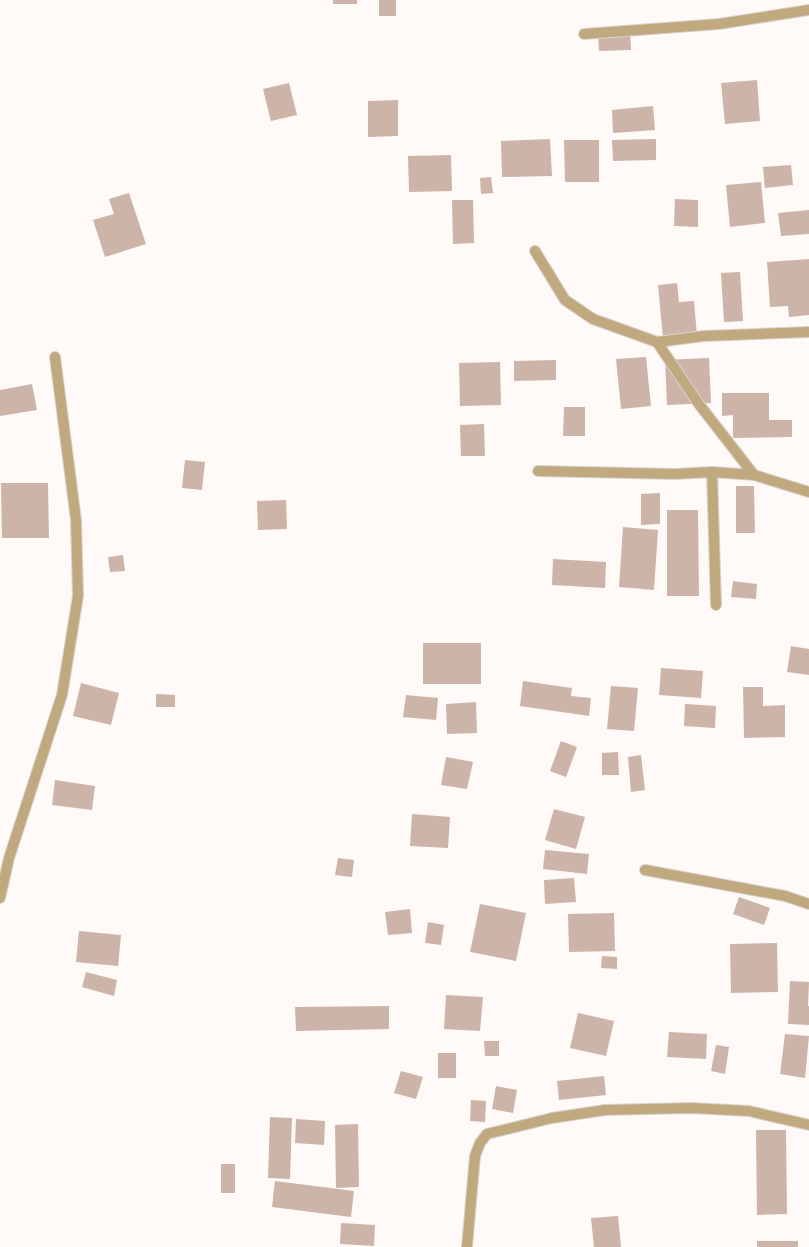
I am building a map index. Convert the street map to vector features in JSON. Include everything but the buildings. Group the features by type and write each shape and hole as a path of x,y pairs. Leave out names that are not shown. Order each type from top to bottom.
{"street":[{"path":"584,34 718,24 809,10"},
{"path":"534,251 565,300 594,320 657,342 704,336 809,332"},
{"path":"657,342 698,402 754,475"},
{"path":"0,898 10,858 62,694 78,596 76,520 55,357"},
{"path":"538,471 675,474 712,472 754,475 809,492"},
{"path":"712,472 716,604"},
{"path":"645,870 785,896 809,904"},
{"path":"467,1247 475,1156 480,1143 487,1134 552,1118 605,1110 691,1108 749,1111 809,1125"}]}
